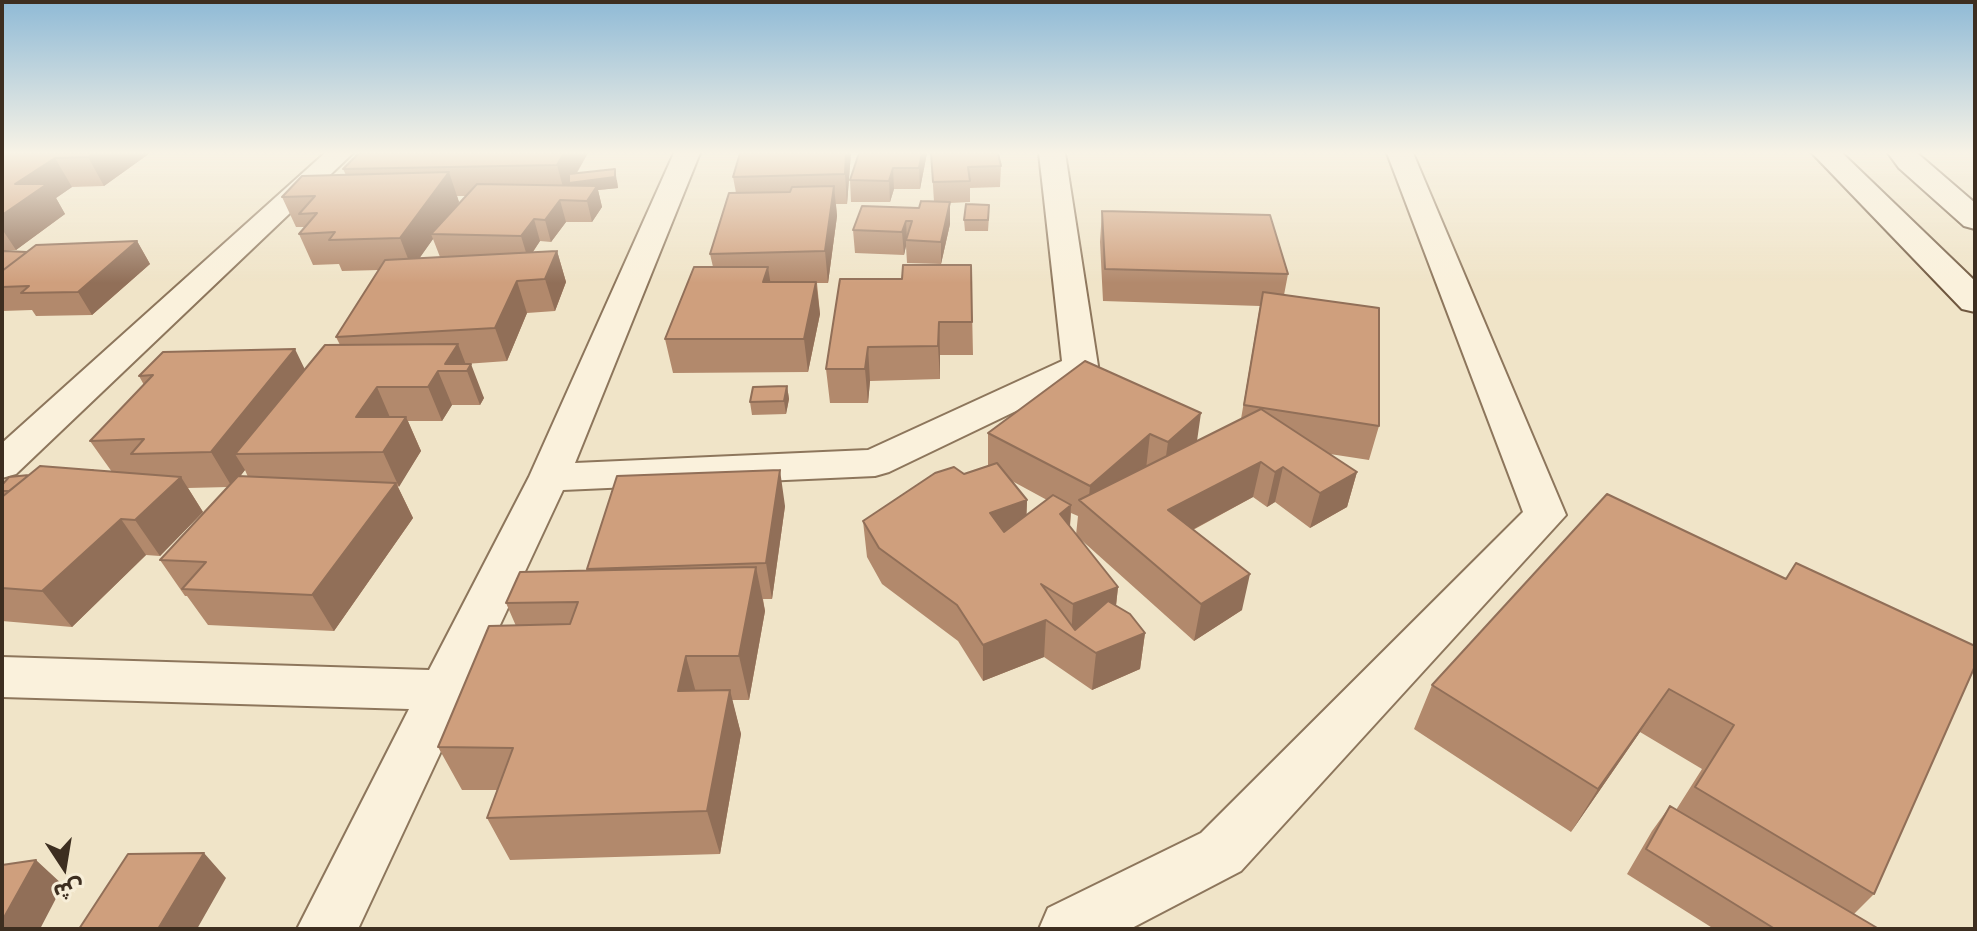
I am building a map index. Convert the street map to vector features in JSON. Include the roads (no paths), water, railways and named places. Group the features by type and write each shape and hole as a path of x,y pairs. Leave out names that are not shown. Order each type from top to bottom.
{"street":[{"path":"2,465 293,196"},
{"path":"327,929 549,477 668,196"},
{"path":"549,477 875,463 1080,366 1058,196"},
{"path":"1069,929 1221,852 1545,515 1417,196"},
{"path":"1867,196 1975,301"},
{"path":"1949,196 1975,219"},
{"path":"2,677 445,690"}]}
